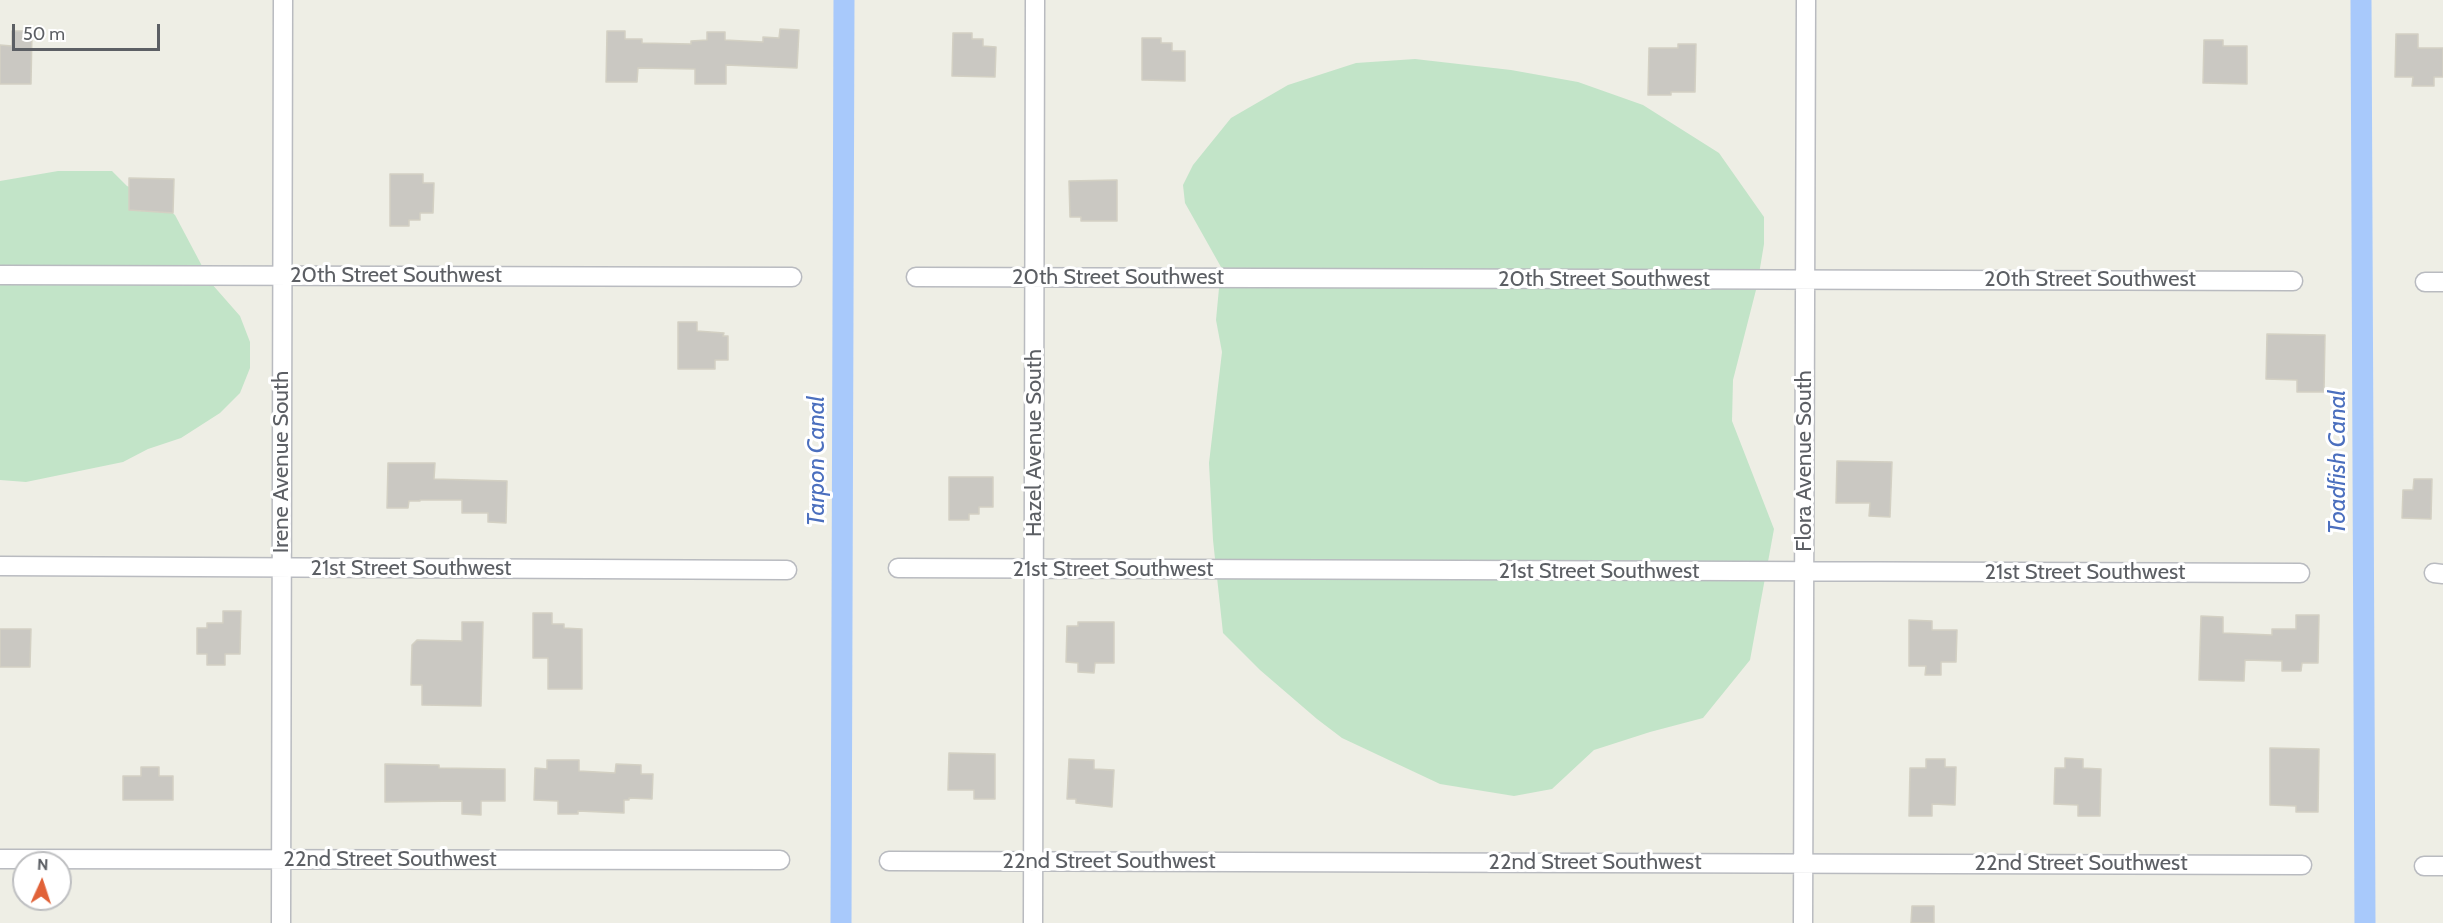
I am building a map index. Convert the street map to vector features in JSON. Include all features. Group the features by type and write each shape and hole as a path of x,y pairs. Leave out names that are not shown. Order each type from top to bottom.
{"street":[{"name":"Irene Avenue South","path":"281,923 283,0"},
{"name":"Hazel Avenue South","path":"1033,923 1035,0"},
{"name":"Flora Avenue South","path":"1803,923 1806,0"},
{"name":"20th Street Southwest","path":"0,275 792,277"},
{"name":"20th Street Southwest","path":"916,277 2293,281"},
{"name":"21st Street Southwest","path":"0,566 787,570"},
{"name":"21st Street Southwest","path":"898,568 2300,573"},
{"name":"22nd Street Southwest","path":"0,859 780,860"},
{"name":"22nd Street Southwest","path":"889,861 2302,865"},
{"path":"2424,866 2443,866"}],"green space":[{"path":"1415,59 1511,70 1578,82 1643,105 1719,153 1764,217 1764,244 1757,286 1733,380 1732,421 1774,529 1750,660 1703,718 1594,750 1552,789 1514,796 1440,784 1342,738 1260,670 1223,633 1213,540 1209,463 1222,352 1216,320 1221,267 1185,203 1183,185 1193,165 1231,118 1288,85 1356,63"},
{"path":"58,171 112,171 127,186 155,198 175,215 211,283 240,316 250,342 250,368 240,393 220,413 181,438 148,449 123,462 26,482 0,480 0,181"}],"building":[{"path":"780,29 799,30 797,68 726,65 726,84 695,84 695,69 638,68 637,82 606,82 607,31 625,31 625,39 642,39 642,43 691,44 691,41 707,40 707,32 725,32 725,40 763,42 763,37 779,38"},
{"path":"12,31 32,31 31,84 0,84 0,45 12,46"},
{"path":"953,33 972,33 972,39 983,39 983,46 996,47 995,77 952,76"},
{"path":"2396,34 2418,34 2418,48 2443,48 2443,77 2434,77 2434,86 2412,86 2413,77 2395,77"},
{"path":"1142,38 1161,38 1161,43 1172,43 1172,51 1185,51 1185,81 1142,80"},
{"path":"2204,40 2223,40 2223,46 2247,46 2247,84 2203,83"},
{"path":"1678,44 1696,44 1695,92 1648,95 1649,48 1678,48"},
{"path":"390,174 423,174 423,183 434,183 433,213 420,213 420,220 409,220 409,226 390,226"},
{"path":"129,178 174,179 173,213 129,210"},
{"path":"1117,180 1117,221 1081,221 1081,217 1070,217 1069,181"},
{"path":"678,322 697,322 697,331 724,333 723,336 728,336 728,360 715,360 715,369 678,369"},
{"path":"2267,334 2325,335 2324,392 2297,392 2297,380 2266,379"},
{"path":"1837,461 1892,462 1890,517 1869,516 1870,503 1836,503"},
{"path":"388,463 435,463 434,479 507,481 506,523 488,522 488,513 462,513 462,500 409,501 408,508 387,508"},
{"path":"949,477 993,477 993,507 979,507 979,514 969,514 969,520 949,520"},
{"path":"2414,479 2432,479 2431,519 2402,518 2403,490 2413,490"},
{"path":"223,611 241,611 240,654 225,654 225,665 207,665 207,654 197,654 197,628 207,628 207,623 223,623"},
{"path":"533,613 552,613 552,624 564,624 564,628 582,629 582,689 548,689 548,658 533,658"},
{"path":"2296,615 2319,615 2318,663 2302,663 2301,671 2282,671 2282,661 2245,660 2244,681 2199,680 2201,616 2223,617 2223,633 2272,635 2272,629 2296,629"},
{"path":"1909,620 1932,621 1932,630 1957,630 1956,662 1941,662 1941,675 1925,675 1926,666 1909,666"},
{"path":"462,622 483,622 481,706 422,705 422,685 411,685 412,645 417,640 462,641"},
{"path":"1078,622 1114,622 1114,663 1095,663 1094,673 1078,672 1078,663 1066,662 1067,626 1078,626"},
{"path":"0,629 31,629 30,667 0,667"},
{"path":"2270,748 2319,749 2318,812 2296,812 2296,806 2270,805"},
{"path":"949,753 995,754 995,799 974,799 974,790 948,790"},
{"path":"2065,758 2083,759 2083,768 2101,769 2100,816 2078,816 2078,805 2054,804 2055,768 2065,768"},
{"path":"1069,759 1094,760 1094,769 1114,770 1112,807 1076,803 1076,799 1067,799"},
{"path":"1926,759 1945,759 1945,767 1956,767 1955,805 1932,804 1932,816 1909,816 1910,768 1926,768"},
{"path":"547,760 579,760 579,771 615,773 616,764 641,765 641,774 653,774 652,799 629,798 629,800 624,800 624,813 578,811 578,814 558,814 558,801 534,800 535,768 547,769"},
{"path":"385,764 505,769 505,801 481,801 481,815 462,814 462,801 385,802"},
{"path":"141,767 159,767 159,776 173,776 173,800 123,800 123,776 141,776"},
{"path":"1912,906 1934,906 1934,923 1911,923"}],"waterway":[{"name":"Tarpon Canal","path":"841,923 844,0"},
{"name":"Toadfish Canal","path":"2361,0 2365,923"}]}
